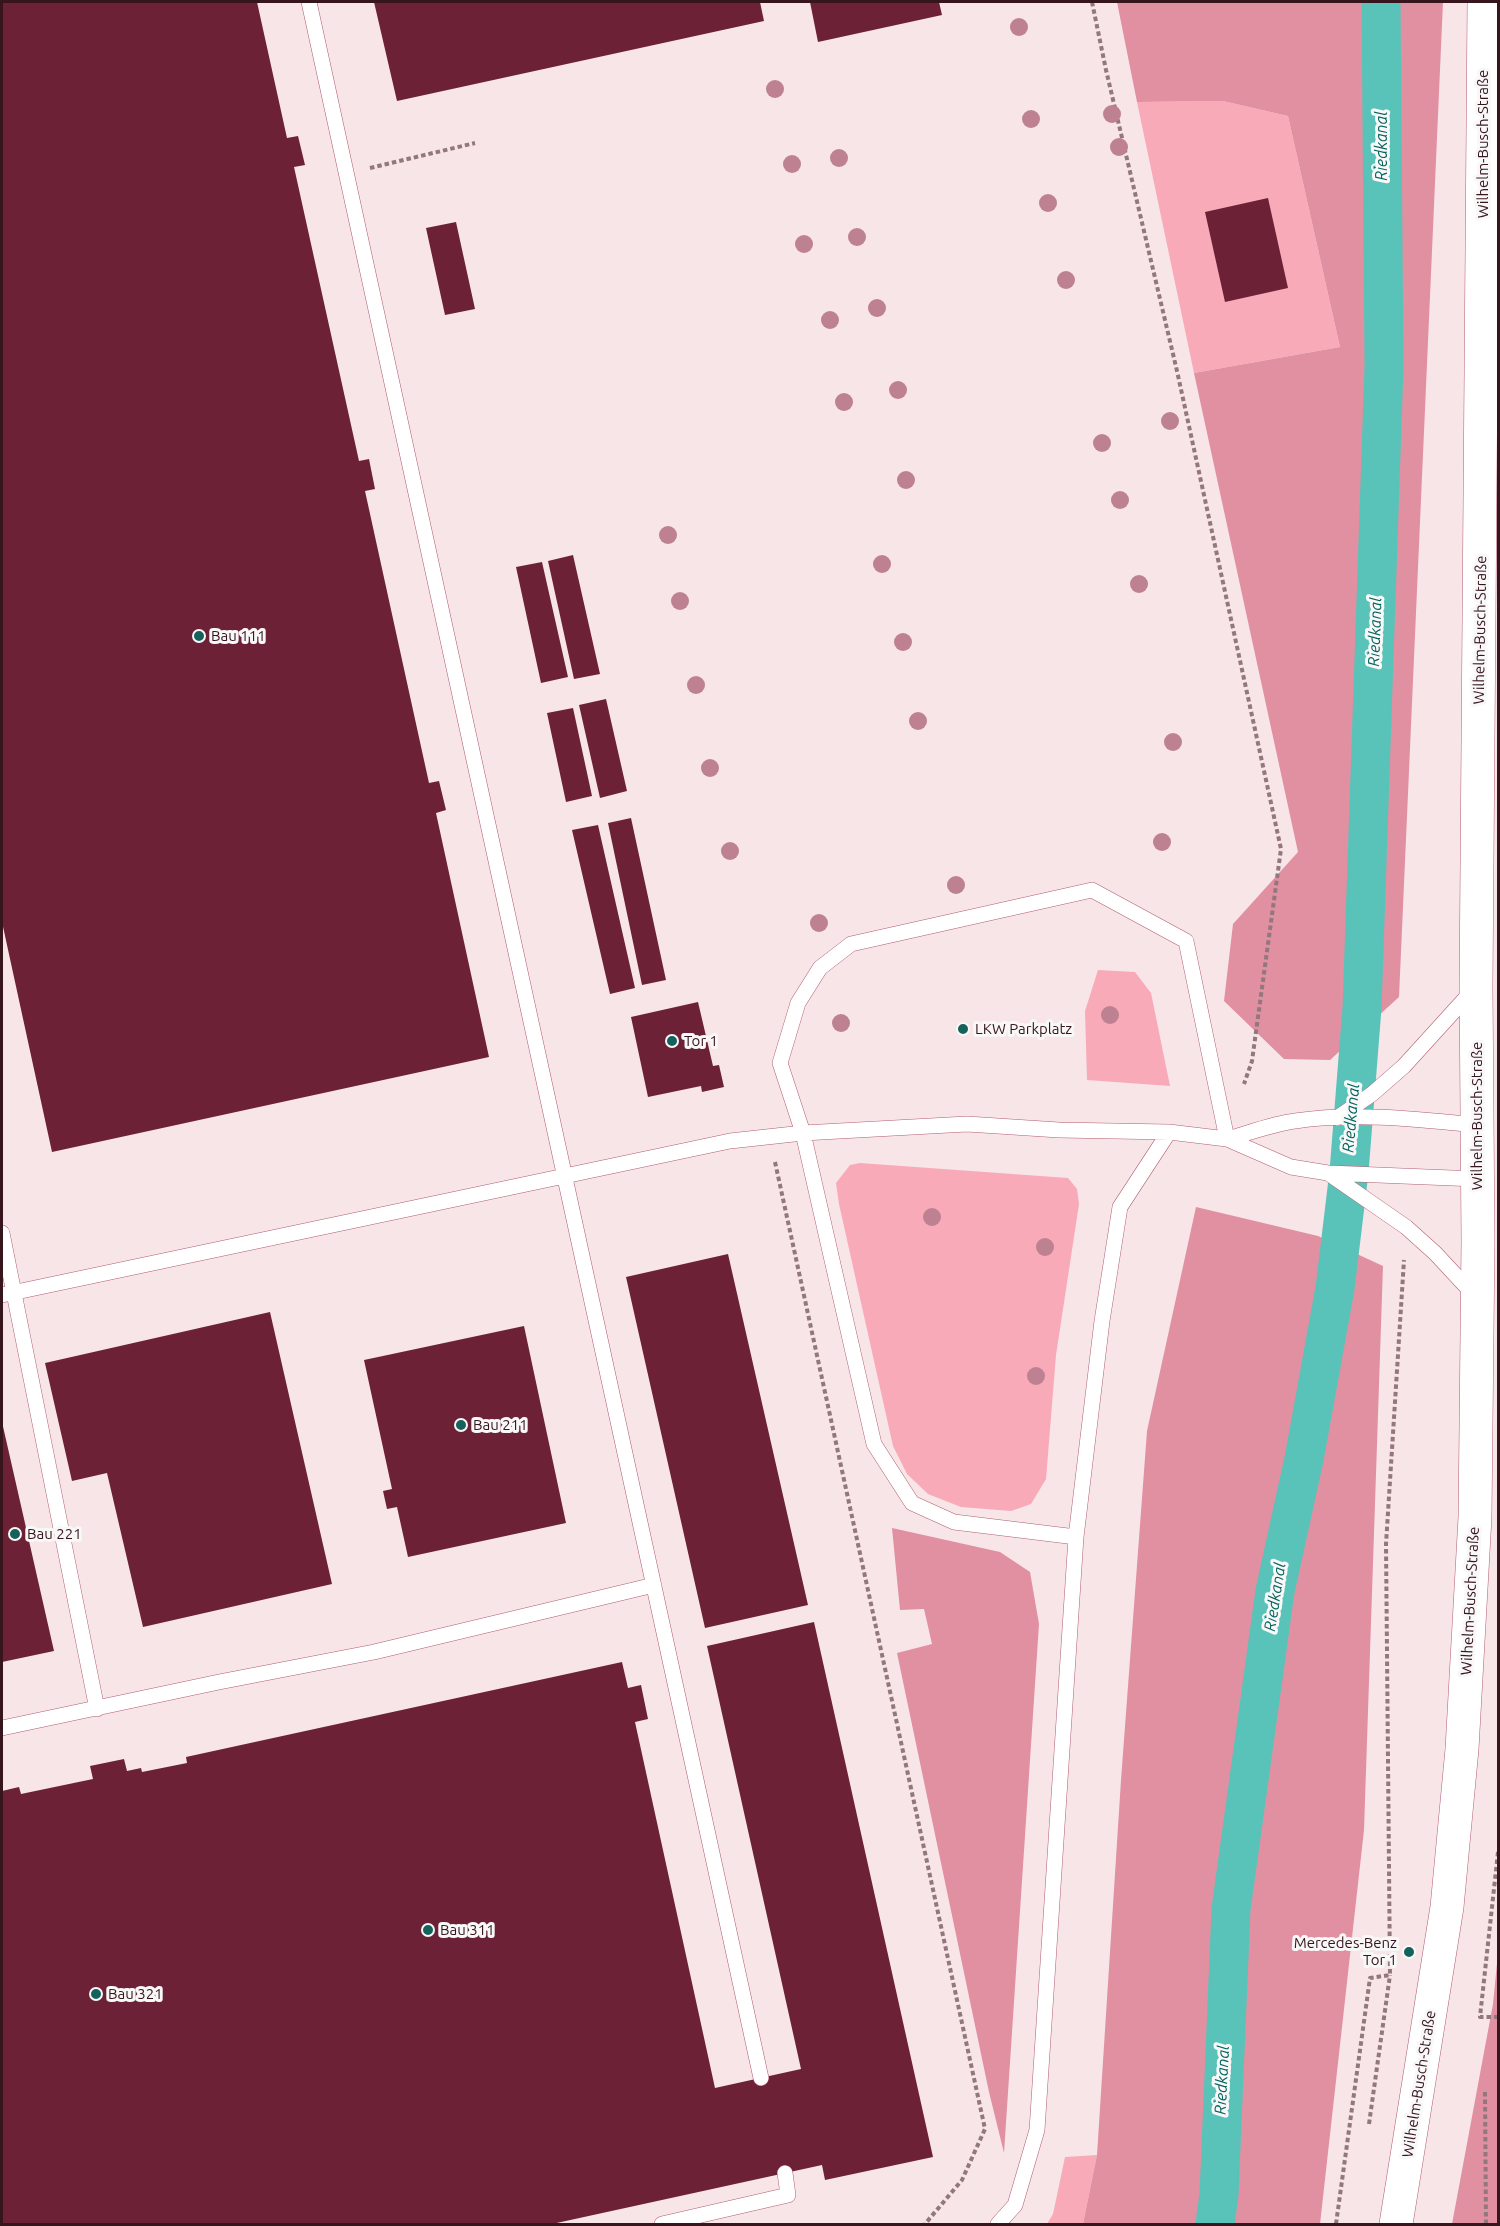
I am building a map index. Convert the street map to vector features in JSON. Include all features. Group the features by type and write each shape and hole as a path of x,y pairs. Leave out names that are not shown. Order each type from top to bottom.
{"main road":[{"name":"Wilhelm-Busch-Straße","path":"1396,2224 1447,1906 1462,1749 1475,1517 1477,1336 1488,1302 1487,1126 1476,986 1484,2"},
{"path":"1476,986 1498,1023"}],"lane":[{"path":"309,2 761,2078"},
{"path":"1076,1537 954,1522 912,1503 874,1444 803,1133 780,1063 798,1003 820,968 850,944 1092,890 1186,941 1227,1139"},
{"path":"1337,1118 1372,1094 1404,1066 1476,986"},
{"path":"1227,1139 1294,1121 1337,1118 1371,1118 1487,1126"},
{"path":"8,1293 730,1142 803,1133 967,1124 1059,1130 1169,1132 1227,1139 1292,1167 1328,1173 1488,1181"},
{"path":"998,2224 1014,2205 1037,2130 1076,1537 1102,1321 1120,1207 1169,1132"},
{"path":"1328,1173 1406,1227 1488,1302"},
{"path":"2,1233 8,1293 98,1709"},
{"path":"2,1728 374,1652 654,1585"},
{"path":"662,2224 788,2195 785,2174"}],"path":[{"path":"1092,2 1177,371 1281,849 1251,1061 1227,1139"},
{"path":"346,174 475,143"},
{"path":"769,1137 985,2129 962,2180 926,2224"},
{"path":"1369,2124 1390,1975 1386,1544 1406,1227"},
{"path":"1498,1852 1480,2017 1498,2017"},
{"path":"1336,2224 1370,1978 1390,1975"},
{"path":"1485,2092 1486,2224"}],"shaded area":[{"path":"1117,2 1443,2 1399,997 1330,1060 1284,1059 1224,1001 1233,924 1298,852 1194,373 1340,347 1288,116 1223,101 1137,102"},
{"path":"1223,101 1288,116 1340,347 1194,373 1137,102"},
{"path":"1098,970 1135,972 1151,993 1170,1086 1087,1080 1085,1011"},
{"path":"860,1163 1068,1178 1077,1189 1079,1204 1056,1355 1046,1479 1031,1504 1011,1511 961,1507 928,1494 907,1474 893,1446 839,1204 836,1183 850,1165"},
{"path":"1196,1207 1318,1236 1383,1266 1364,1830 1320,2224 1083,2224 1097,2155 1121,1780 1147,1431"},
{"path":"892,1528 1000,1552 1030,1572 1039,1624 1004,2153 989,2092 897,1653 932,1644 924,1609 900,1610"},
{"path":"1498,1953 1498,2224 1452,2224 1493,2004"},
{"path":"1097,2155 1083,2224 1047,2224 1053,2214 1065,2157"}],"building":[{"name":"Bau 111","path":"2,2 257,2 287,138 298,136 305,165 294,167 359,461 369,459 375,489 365,491 429,783 439,781 446,810 436,813 489,1057 52,1152 2,922"},
{"path":"374,2 760,2 764,21 397,101"},
{"path":"810,2 939,2 942,15 818,42"},
{"path":"1268,198 1288,288 1225,302 1205,212"},
{"path":"456,222 475,309 445,315 426,228"},
{"path":"573,555 600,674 574,679 548,561"},
{"path":"542,562 568,677 541,683 516,567"},
{"path":"606,699 627,791 600,798 579,705"},
{"path":"573,708 592,796 566,802 547,713"},
{"path":"631,818 666,980 642,985 608,823"},
{"path":"598,825 635,988 610,994 572,830"},
{"name":"Tor 1","path":"698,1002 713,1066 719,1065 724,1087 702,1092 701,1086 648,1097 631,1017"},
{"path":"728,1254 808,1605 705,1628 626,1277"},
{"path":"270,1312 332,1584 143,1627 107,1473 72,1481 45,1363"},
{"name":"Bau 211","path":"524,1326 566,1523 408,1557 397,1507 387,1509 383,1491 392,1489 364,1360"},
{"name":"Bau 221","path":"2,1422 54,1651 2,1662"},
{"path":"814,1622 933,2157 825,2180 822,2165 552,2224 2,2224 2,1791 19,1787 21,1794 93,1779 90,1766 124,1759 127,1771 141,1768 142,1772 187,1763 186,1757 622,1662 628,1688 641,1685 648,1719 635,1722 715,2088 801,2069 707,1646"}],"waterway":[{"name":"Riedkanal","path":"1215,2224 1219,2194 1231,1909 1275,1591 1304,1459 1335,1288 1349,1172 1362,1008 1384,366 1381,2"}],"place":[{"name":"Bau 111","path":"199,636"},
{"name":"LKW Parkplatz","path":"963,1029"},
{"name":"Tor 1","path":"672,1041"},
{"name":"Bau 211","path":"461,1425"},
{"name":"Bau 221","path":"15,1534"},
{"name":"Bau 311","path":"428,1930"},
{"name":"Mercedes-Benz Tor 1","path":"1409,1952"},
{"name":"Bau 321","path":"96,1994"}]}
